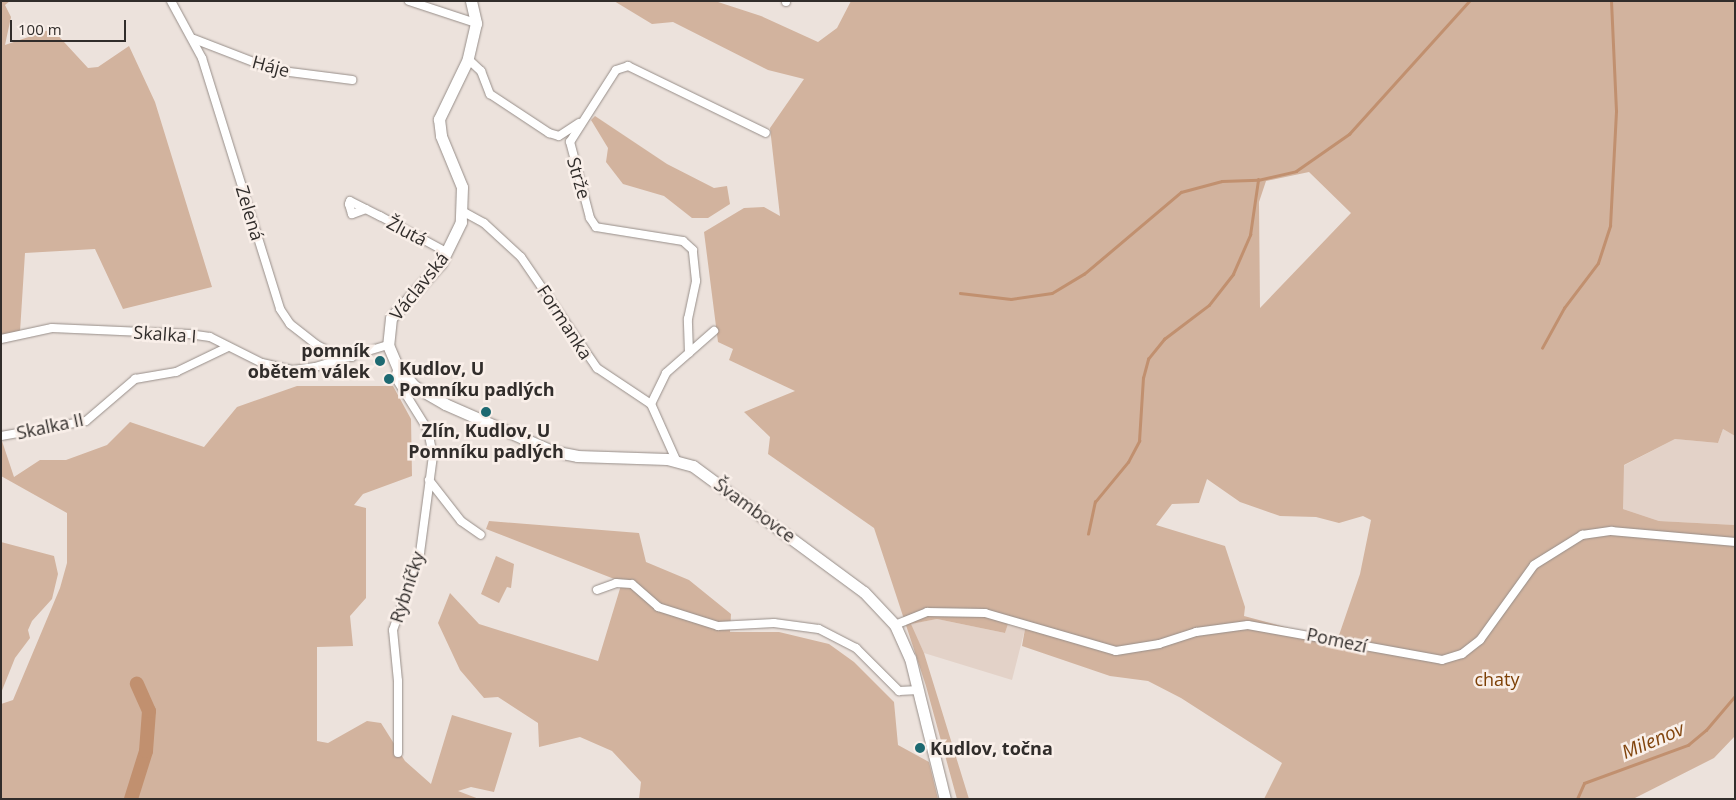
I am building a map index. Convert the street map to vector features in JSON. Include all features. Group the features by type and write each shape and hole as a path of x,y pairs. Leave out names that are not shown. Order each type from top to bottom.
{"street":[{"name":"Zelená","path":"171,1 194,39 280,309 290,324 311,341 335,354 352,357"},
{"path":"409,1 476,23"},
{"name":"Václavská","path":"388,345 393,313 448,253 462,211 462,187 442,136 439,119 468,59 476,23 471,1"},
{"name":"Háje","path":"194,39 274,70 352,80"},
{"path":"468,59 481,70 490,94 549,133 559,136 579,123"},
{"name":"Strže","path":"689,353 688,319 696,281 693,250 684,241 601,229 592,223 570,145 579,123 616,70 628,66 766,133"},
{"name":"Žlutá","path":"366,209 448,253"},
{"name":"Formanka","path":"462,211 484,223 521,258 588,360 651,404"},
{"name":"Skalka I","path":"1,339 52,328 189,334 210,338 262,363 293,370 352,357"},
{"path":"676,460 651,404 662,379 714,331"},
{"path":"352,357 388,345 398,368"},
{"name":"Skalka II","path":"1,436 86,421 135,379 176,372 228,347"},
{"name":"Švambovce","path":"398,368 421,391 558,452 676,460 700,470 839,572 864,592 895,625 919,690 945,799"},
{"name":"Rybníčky","path":"398,368 397,382 421,418 432,443 420,553 393,630 398,681 398,753"},
{"path":"429,480 460,521 481,535"},
{"name":"Pomezí","path":"895,625 927,612 985,613 1116,651 1144,647 1196,632 1248,625 1442,660 1462,654 1480,640 1534,565 1582,535 1612,530 1735,542"},
{"path":"597,590 616,583 632,584 658,607 718,626 774,623 819,629 856,648 899,691 919,690"}],"shaded area":[{"path":"1723,429 1735,436 1735,525 1659,521 1623,509 1623,466 1675,439 1718,443"},
{"path":"937,619 1005,633 1008,624 1025,629 1012,680 924,653 910,624"}],"green space":[{"path":"1,1 10,1 5,5 11,17 5,45 52,29 88,68 98,67 129,46 155,102 212,287 123,309 95,249 25,253 20,332 1,336"},
{"name":"chaty","path":"614,1 715,1 761,16 818,42 837,28 851,1 1735,1 1735,436 1723,429 1718,443 1675,439 1624,465 1623,509 1659,521 1735,525 1735,736 1714,758 1635,798 1264,799 1282,763 1181,698 1148,681 1110,676 1022,646 1025,629 1008,624 1005,633 937,619 911,624 924,653 969,799 957,799 926,686 874,528 768,454 770,437 744,412 795,391 729,360 733,349 718,342 704,232 744,208 764,207 780,216 770,128 804,79 768,70 673,22 652,24","holes":["1309,172 1351,213 1260,308 1259,202 1266,181","1207,479 1240,502 1280,516 1316,517 1339,523 1363,516 1371,520 1360,574 1337,641 1244,616 1245,607 1225,546 1156,525 1172,504 1199,503"]},
{"path":"595,116 667,164 714,188 727,186 730,204 708,218 692,218 664,196 623,184 606,162 608,148 591,120"},
{"path":"297,386 393,386 411,419 412,476 363,494 354,505 366,508 366,598 350,616 353,646 317,647 317,741 328,743 367,721 381,723 405,761 431,784 452,715 512,733 494,792 471,787 458,791 479,799 1,799 1,704 13,700 60,588 67,563 67,513 1,476 1,438 14,477 40,460 66,460 107,445 130,422 204,447 237,407"},
{"path":"489,521 639,533 646,562 689,580 731,614 730,632 779,632 829,644 854,662 894,702 898,745 929,762 938,799 639,799 641,782 612,751 580,737 539,747 538,723 498,697 484,698 460,670 438,623 450,593 479,624 598,661 622,582 486,529"},
{"path":"1,542 54,556 58,574 52,599 32,621 28,630 30,638 15,658 1,693"},
{"path":"496,556 514,564 511,588 507,587 499,603 481,594"}],"waterway":[{"path":"1088,534 1095,502 1128,462 1139,441 1143,378 1148,359 1164,339 1209,305 1233,274 1250,235 1258,180 1296,171 1349,134 1469,1"},
{"path":"1542,348 1564,308 1598,263 1610,226 1616,111 1611,1"},
{"path":"960,293 1011,299 1052,293 1084,274 1181,192 1222,181 1258,180"},
{"path":"131,799 146,751 149,711 137,684"},
{"name":"Milenov","path":"1577,799 1584,783 1688,745 1706,730 1735,696"}],"place":[{"name":"pomník obětem válek","path":"380,361"},
{"name":"Kudlov, U Pomníku padlých","path":"389,379"},
{"name":"Zlín, Kudlov, U Pomníku padlých","path":"486,412"},
{"name":"Kudlov, točna","path":"920,748"}]}
